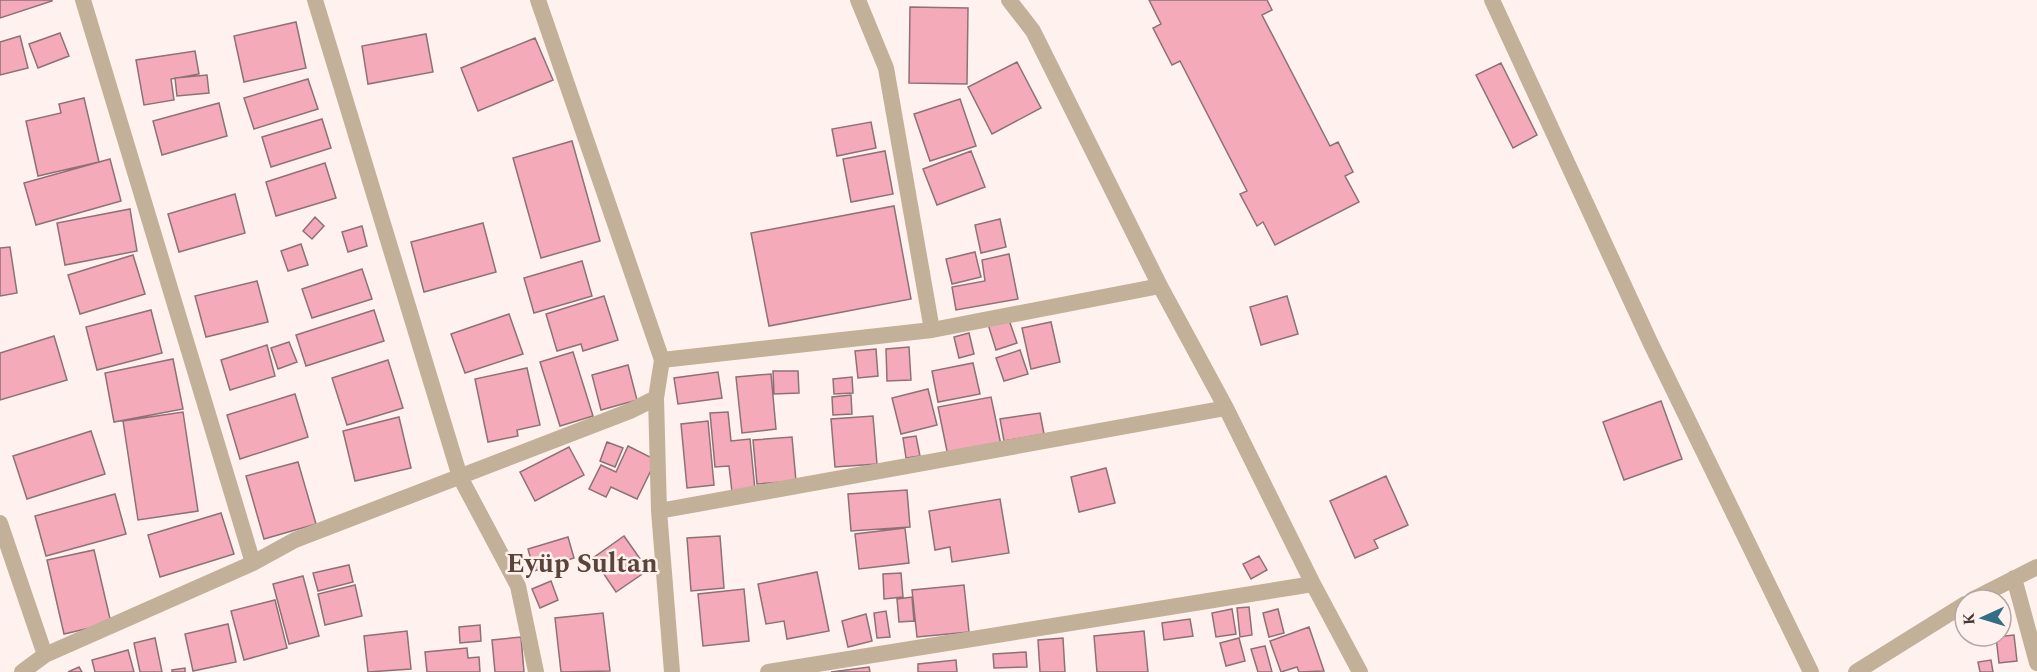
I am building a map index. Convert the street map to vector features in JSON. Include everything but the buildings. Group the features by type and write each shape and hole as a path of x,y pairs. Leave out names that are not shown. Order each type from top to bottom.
{"street":[{"path":"83,0 253,563"},
{"path":"315,0 460,477 518,586 536,672"},
{"path":"538,0 662,360 656,398 659,511 672,672"},
{"path":"858,0 886,68 932,330"},
{"path":"1010,0 1033,31 1161,286 1226,408 1313,584 1360,672"},
{"path":"1492,0 1651,344 1811,672"},
{"path":"662,360 932,330 1161,286"},
{"path":"22,672 45,655 253,563 295,540 630,411 656,398"},
{"path":"659,511 1226,408"},
{"path":"0,523 45,655"},
{"path":"1995,588 2037,567"},
{"path":"2014,578 2037,663"},
{"path":"768,672 1313,584"},
{"path":"1856,672 1953,611"}],"district":[{"name":"Eyüp Sultan","path":"582,564"}]}
